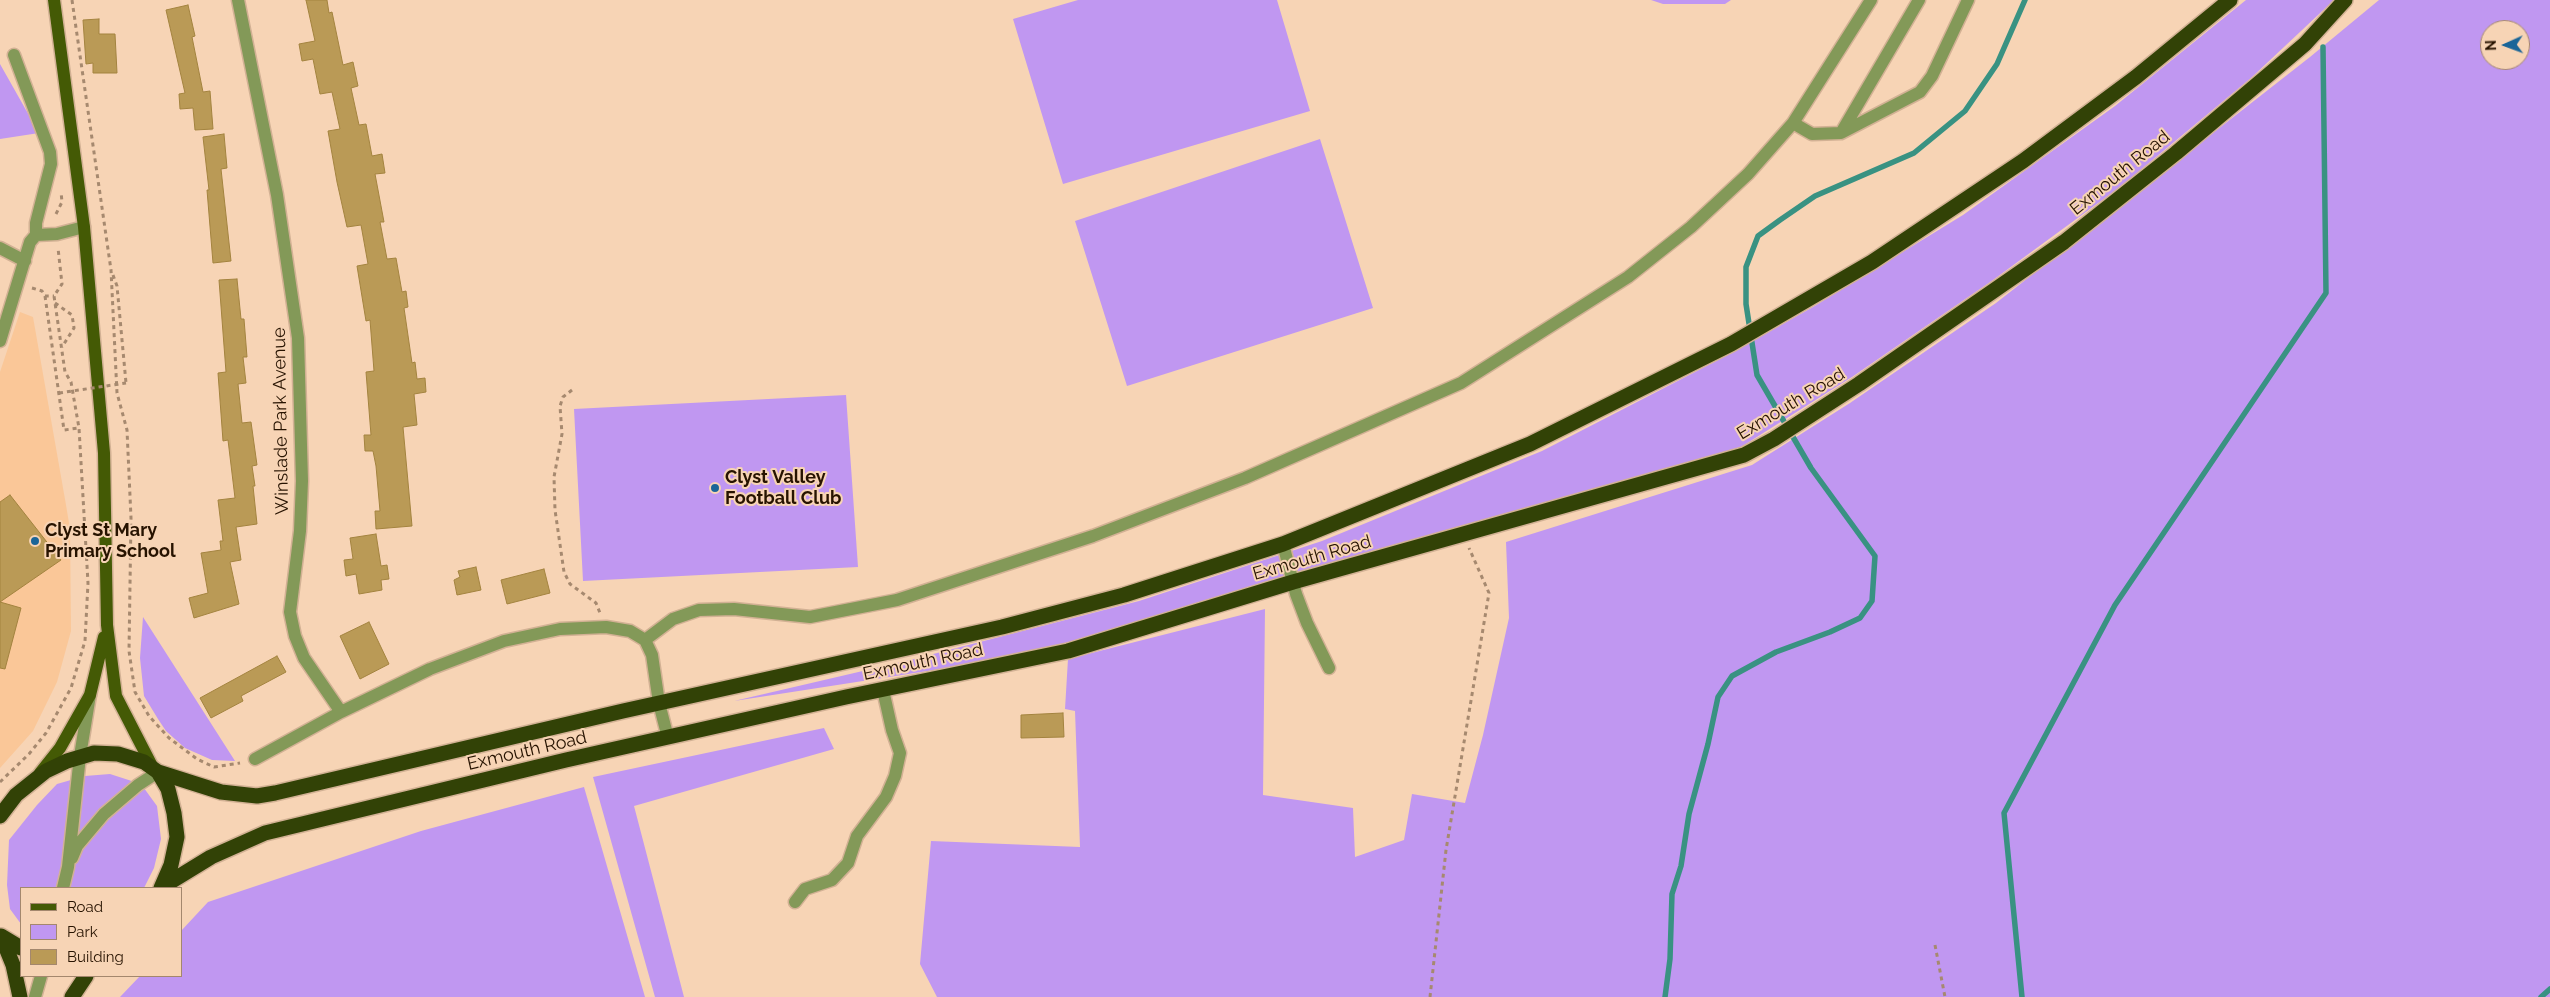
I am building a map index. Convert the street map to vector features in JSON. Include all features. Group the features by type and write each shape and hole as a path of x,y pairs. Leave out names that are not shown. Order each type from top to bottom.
{"highway":[{"name":"Exmouth Road","path":"0,816 16,794 46,771 80,756 94,753 118,754 221,792 257,796 660,703 1002,628 1124,595 1283,544 1530,444 1731,344 1872,262 2024,162 2136,77 2230,0"},
{"name":"Exmouth Road","path":"164,887 212,857 265,833 668,738 1068,651 1293,582 1744,455 1774,439 1859,384 2064,242 2176,153 2305,44 2346,0"},
{"path":"155,769 168,789 177,837 171,865 162,887"},
{"path":"1,936 20,947"},
{"path":"1,936 13,964 20,997"},
{"path":"72,997 85,977"}],"main road":[{"path":"54,0 84,227 104,453 107,625 116,696 155,769"},
{"path":"35,780 60,748 90,695 107,625"}],"street":[{"name":"Winslade Park Avenue","path":"238,0 277,195 298,338 302,413 301,506 300,531 290,612 295,636 304,658 341,712"},
{"path":"646,640 673,619 699,610 734,610 810,617 897,600 1093,536 1245,478 1452,386 1628,276 1691,227 1748,174 1793,123 1871,0"},
{"path":"1841,133 1919,0"},
{"path":"1793,123 1812,134 1841,133 1920,92 1932,76 1968,0"},
{"path":"14,55 50,152 51,164 36,223 36,236"},
{"path":"0,341 30,242 36,236 57,234 84,227"},
{"path":"0,248 25,261"},
{"path":"1283,544 1307,623 1329,668"},
{"path":"255,759 341,712 430,669 504,641 560,629 606,627 630,631 646,640 652,655 668,738"},
{"path":"795,902 805,889 832,880 848,863 857,836 886,797 895,776 900,753 892,730 883,690"},
{"path":"63,887 68,867 80,756 90,695"},
{"path":"68,867 77,846 104,814 155,769"},
{"path":"34,997 41,977"}],"path":[{"path":"72,0 112,270 117,393 127,430 131,518 129,651 135,692 150,716 169,738 197,759 214,767 255,759"},
{"path":"0,782 29,754 46,733 70,688 85,641 88,583 79,428 71,382 65,372 54,296 62,284 55,216 62,202 60,183"},
{"path":"59,393 126,383 117,286 112,270"},
{"path":"17,282 42,292 45,296 64,430 79,428"},
{"path":"45,296 54,296"},
{"path":"55,302 72,315 74,328 62,347"},
{"path":"572,390 563,397 560,406 562,434 554,477 555,510 559,538 564,572 570,584 596,603 606,627"},
{"path":"1430,997 1446,850 1489,593 1463,534"},
{"path":"1935,944 1945,997"}],"shaded area":[{"name":"Clyst St Mary Primary School","path":"20,312 33,317 70,529 71,631 57,682 33,731 0,768 0,372"}],"green space":[{"path":"1078,0 1277,0 1310,111 1063,184 1013,19"},
{"path":"1651,0 1731,0 1725,4 1663,4"},
{"path":"2246,0 2334,0 2251,78 2120,187 1993,280 1852,377 1741,447 1352,557 1055,647 992,661 734,701 910,660 1139,601 1322,541 1542,451 1728,355 1813,307 1963,215 2115,106"},
{"path":"2379,0 2550,0 2550,997 937,997 920,964 931,841 1080,847 1075,711 1065,709 1068,659 1265,609 1263,795 1353,808 1355,857 1404,840 1412,794 1465,803 1483,735 1509,618 1506,542 1752,465 1850,403 1996,303 2310,57"},
{"path":"0,64 39,133 0,139"},
{"path":"1320,139 1373,308 1127,386 1075,221"},
{"name":"Clyst Valley Football Club","path":"846,395 858,567 583,581 574,409"},
{"path":"143,617 235,761 212,760 185,748 166,731 158,719 144,696 140,658"},
{"path":"824,728 834,749 634,806 684,997 655,997 593,777"},
{"path":"110,774 141,784 157,806 161,839 154,868 144,887 20,887 20,923 10,909 7,885 9,840 37,805 57,784 85,776"},
{"path":"584,787 645,997 120,997 139,977 182,977 182,930 208,902 421,831"}],"building":[{"path":"306,0 327,0 329,13 332,12 343,65 353,62 358,86 351,88 359,125 366,124 372,156 382,154 385,173 375,174 384,222 380,222 387,259 396,258 402,292 406,291 408,307 404,308 412,363 415,362 417,379 425,378 426,392 414,394 417,425 403,427 412,526 376,529 375,511 380,511 376,466 373,451 365,451 364,435 371,435 366,372 374,371 370,320 366,321 357,266 368,264 361,225 347,227 337,182 328,131 340,129 332,92 320,94 313,59 302,61 299,44 315,41"},
{"path":"188,5 195,36 192,37 203,92 210,91 213,129 195,130 193,108 180,109 179,94 185,93 166,10"},
{"path":"99,19 99,34 115,34 117,73 93,73 93,63 86,64 83,20"},
{"path":"224,134 227,168 221,169 231,261 213,263 207,190 209,190 203,137"},
{"path":"237,279 241,319 244,319 247,357 243,357 246,383 238,384 242,423 251,422 257,465 252,466 257,524 236,527 241,560 230,562 239,604 194,618 189,598 208,593 201,553 221,550 220,541 223,541 218,500 235,498 228,440 223,441 218,373 226,372 219,280"},
{"path":"10,495 61,560 0,602 0,502"},
{"path":"376,534 381,566 387,565 389,579 381,580 382,590 359,594 356,574 346,576 344,560 353,559 350,538"},
{"path":"476,567 481,590 457,595 454,580 460,577 458,571"},
{"path":"544,569 550,593 507,604 501,580"},
{"path":"0,602 21,608 5,669 0,668"},
{"path":"369,622 389,664 360,679 340,636"},
{"path":"277,656 286,672 241,696 243,701 211,718 200,698"},
{"path":"1063,713 1064,737 1021,738 1021,715"}],"waterway":[{"path":"1665,997 1670,959 1672,894 1681,866 1689,814 1708,744 1718,697 1732,676 1776,652 1830,632 1860,618 1872,601 1875,556 1811,468 1757,375 1746,304 1746,267 1758,236 1780,220 1815,196 1914,153 1965,111 1997,64 2025,0"},
{"path":"2022,997 2004,813 2115,605 2326,293 2323,47"},
{"path":"2541,997 2550,989"}],"place":[{"name":"Clyst Valley Football Club","path":"715,488"},
{"name":"Clyst St Mary Primary School","path":"35,541"}]}
